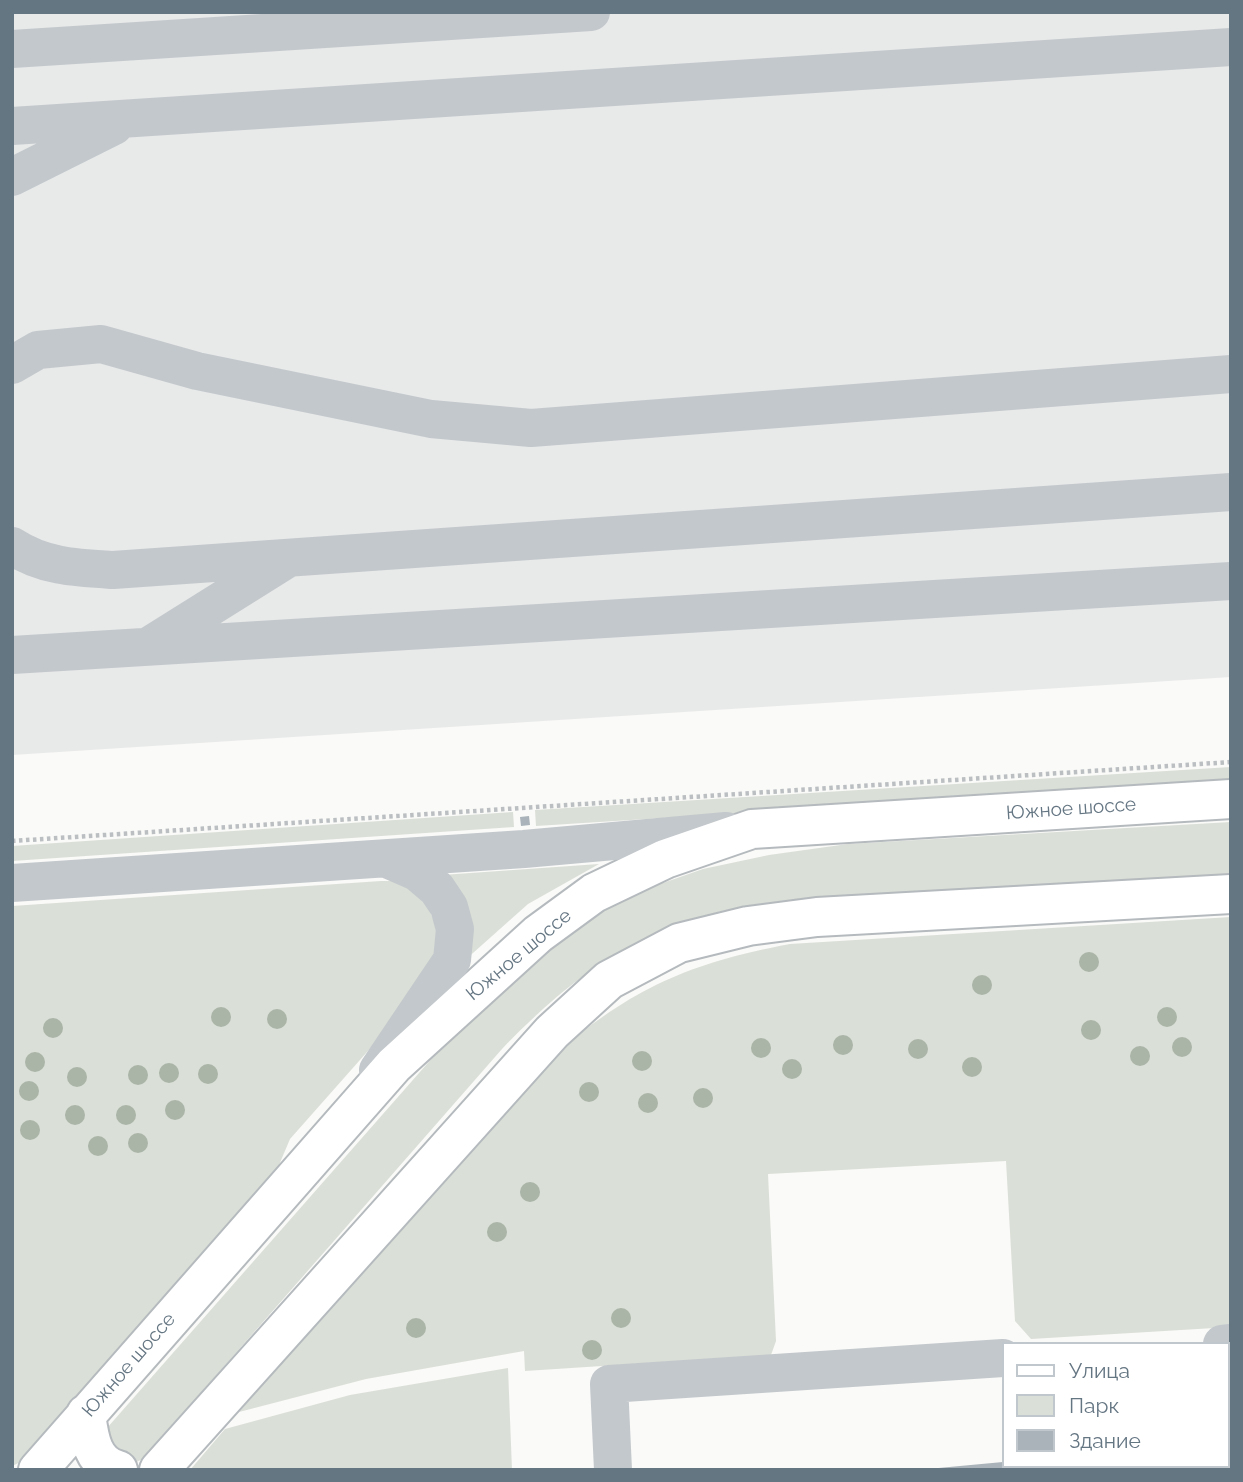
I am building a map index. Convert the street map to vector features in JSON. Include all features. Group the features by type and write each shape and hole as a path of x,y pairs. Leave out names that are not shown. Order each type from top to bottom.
{"main road":[{"name":"Южное шоссе","path":"39,1464 394,1065 538,934 594,893 665,859 752,829 1231,799"},
{"path":"159,1470 552,1032 609,980 620,974 679,943 748,926 817,917 1231,894"},
{"path":"86,1414 97,1457 110,1468 118,1470"}],"street":[{"path":"12,49 591,12"},
{"path":"12,126 1231,47"},
{"path":"12,177 129,119"},
{"path":"12,365 38,350 101,344 197,371 431,419 531,428 1231,374"},
{"path":"12,546 26,555 63,568 113,570 294,555 1231,492"},
{"path":"147,647 294,555"},
{"path":"12,655 1231,581"},
{"path":"12,883 387,859 752,829"},
{"path":"353,1108 452,960 455,929 443,898 418,872 387,859"},
{"path":"613,1470 609,1384 1002,1358"}],"path":[{"path":"12,841 1231,762"}],"shaded area":[{"path":"12,12 1231,12 1231,677 12,755"}],"green space":[{"path":"1231,767 1231,782 536,826 535,810"},
{"path":"513,812 514,827 12,861 12,846"},
{"path":"1231,822 1231,874 792,900 718,912 654,935 626,949 575,982 502,1049 143,1459 134,1463 110,1455 107,1428 470,1015 586,918 643,890 703,869 769,855 848,844"},
{"path":"599,864 528,904 464,961 442,875"},
{"path":"398,881 420,890 443,940 413,1000 290,1139 276,1172 23,1461 12,1466 12,906"},
{"path":"1231,917 1231,1327 1031,1339 1015,1321 1006,1161 768,1174 776,1341 771,1355 525,1371 524,1351 366,1379 239,1412 554,1055 636,995 721,960 790,944"},
{"path":"508,1368 512,1470 190,1470 225,1429 350,1395"}],"building":[{"path":"529,816 530,825 521,826 520,817"},
{"path":"1002,1462 1002,1468 1021,1470 917,1470"}]}
